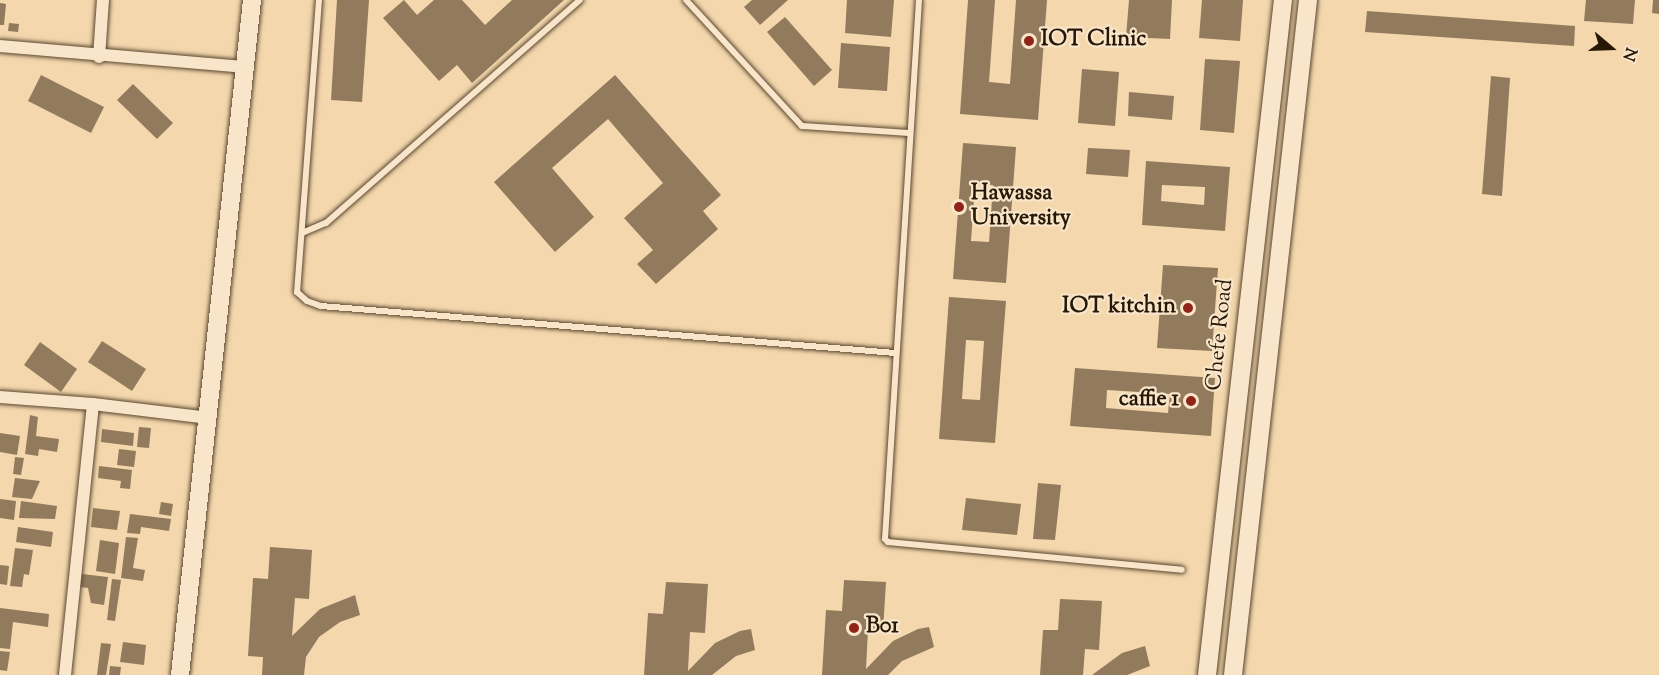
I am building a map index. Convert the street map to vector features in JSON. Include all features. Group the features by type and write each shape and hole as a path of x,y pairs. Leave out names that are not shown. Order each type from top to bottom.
{"street":[{"path":"99,57 103,0"},
{"path":"180,675 252,0"},
{"name":"Chefe Road","path":"1207,675 1283,0"},
{"path":"1233,675 1308,0"},
{"path":"0,46 99,57 246,67"},
{"path":"0,397 93,404 209,418"},
{"path":"65,675 93,404"}],"lane":[{"path":"319,0 297,292 321,306 895,353"},
{"path":"302,233 326,223 580,0"},
{"path":"686,0 802,126 910,133"},
{"path":"919,0 883,533 888,542 1182,570"}],"building":[{"path":"337,0 369,0 362,102 331,100"},
{"path":"404,0 417,15 434,0 462,0 485,25 512,0 564,0 472,83 457,65 439,81 383,18"},
{"path":"752,0 788,0 760,25 744,7"},
{"path":"847,0 894,0 891,37 845,33"},
{"name":"IOT Clinic","path":"968,0 995,0 989,82 1010,84 1016,0 1047,0 1038,120 960,114"},
{"path":"1129,0 1172,0 1170,39 1126,37"},
{"path":"1202,0 1243,0 1240,41 1199,38"},
{"path":"1586,0 1635,0 1633,24 1584,21"},
{"path":"1653,0 1659,0 1659,14 1652,13"},
{"path":"0,3 6,4 4,25 0,25"},
{"path":"1367,11 1575,26 1574,46 1365,32"},
{"path":"785,17 832,70 814,86 767,32"},
{"path":"9,23 19,24 18,32 8,31"},
{"path":"841,43 890,47 887,91 838,88"},
{"path":"1205,59 1240,61 1234,133 1200,130"},
{"path":"1082,69 1119,72 1115,126 1078,123"},
{"path":"41,75 104,107 91,133 28,101"},
{"path":"615,75 721,195 703,211 718,229 656,284 637,264 653,250 624,218 663,183 608,119 552,168 594,217 555,252 494,182"},
{"path":"1491,76 1510,78 1502,196 1482,194"},
{"path":"133,84 173,123 157,139 117,100"},
{"path":"1129,92 1174,96 1172,120 1128,116"},
{"path":"963,143 1016,147 1006,283 953,279","holes":["975,184 993,185 989,242 971,241"]},
{"path":"1088,148 1130,150 1128,177 1086,174"},
{"path":"1146,161 1230,167 1225,231 1142,225","holes":["1162,185 1205,187 1204,205 1161,201"]},
{"name":"IOT kitchin","path":"1163,265 1218,268 1212,351 1157,348"},
{"path":"949,297 1006,301 995,443 939,439","holes":["966,340 984,341 980,400 962,399"]},
{"path":"102,341 146,369 132,391 88,362"},
{"path":"40,342 77,369 61,392 24,365"},
{"name":"caffie 1","path":"1075,368 1215,378 1211,436 1070,426","holes":["1107,390 1170,394 1168,413 1106,408"]},
{"path":"30,415 38,417 36,436 59,439 57,452 39,449 38,456 25,454"},
{"path":"139,427 151,428 149,448 137,447"},
{"path":"102,429 134,433 133,446 101,442"},
{"path":"0,433 20,436 17,455 0,452"},
{"path":"119,449 136,451 134,467 117,465"},
{"path":"15,457 24,458 21,475 13,474"},
{"path":"99,466 132,470 130,489 120,488 121,481 98,478"},
{"path":"15,478 40,481 32,499 12,497"},
{"path":"1038,483 1061,485 1055,540 1033,539"},
{"path":"966,498 1021,504 1017,535 962,530"},
{"path":"0,499 16,501 14,520 0,518"},
{"path":"21,501 57,506 55,519 19,518"},
{"path":"161,502 173,504 171,516 159,514"},
{"path":"93,508 120,511 117,530 91,527"},
{"path":"130,514 171,519 169,531 141,527 140,534 127,533"},
{"path":"18,527 53,532 51,547 16,542"},
{"path":"126,537 138,538 133,568 145,570 143,581 121,578"},
{"path":"100,540 119,543 115,574 96,571"},
{"path":"270,547 312,550 309,599 295,598 292,636 320,609 355,595 360,615 340,622 319,637 306,657 304,675 262,675 263,657 248,656 253,578 268,579"},
{"path":"15,548 33,550 29,575 24,574 22,587 10,586"},
{"path":"0,565 9,566 7,585 0,584"},
{"path":"82,574 108,577 104,605 91,603 88,588 80,587"},
{"path":"112,579 121,580 115,621 107,620"},
{"name":"B01","path":"844,580 886,582 883,631 868,630 866,669 893,641 918,629 929,627 934,647 902,661 888,675 822,675 826,610 842,611"},
{"path":"666,582 708,584 705,633 690,632 688,671 715,643 740,631 751,629 755,650 736,656 712,675 644,675 648,613 663,614"},
{"path":"1060,599 1102,601 1099,650 1085,649 1083,675 1040,675 1043,630 1058,630"},
{"path":"0,608 49,614 48,627 13,622 10,649 0,648"},
{"path":"123,642 146,645 144,665 120,662"},
{"path":"101,643 111,644 106,675 97,675"},
{"path":"1145,646 1150,666 1127,675 1092,675 1122,653"},
{"path":"0,651 10,652 7,671 0,670"},
{"path":"110,666 121,667 120,675 109,675"}],"place":[{"name":"IOT Clinic","path":"1029,41"},
{"name":"Hawassa University","path":"959,207"},
{"name":"IOT kitchin","path":"1188,308"},
{"name":"caffie 1","path":"1191,401"},
{"name":"B01","path":"854,628"}]}
